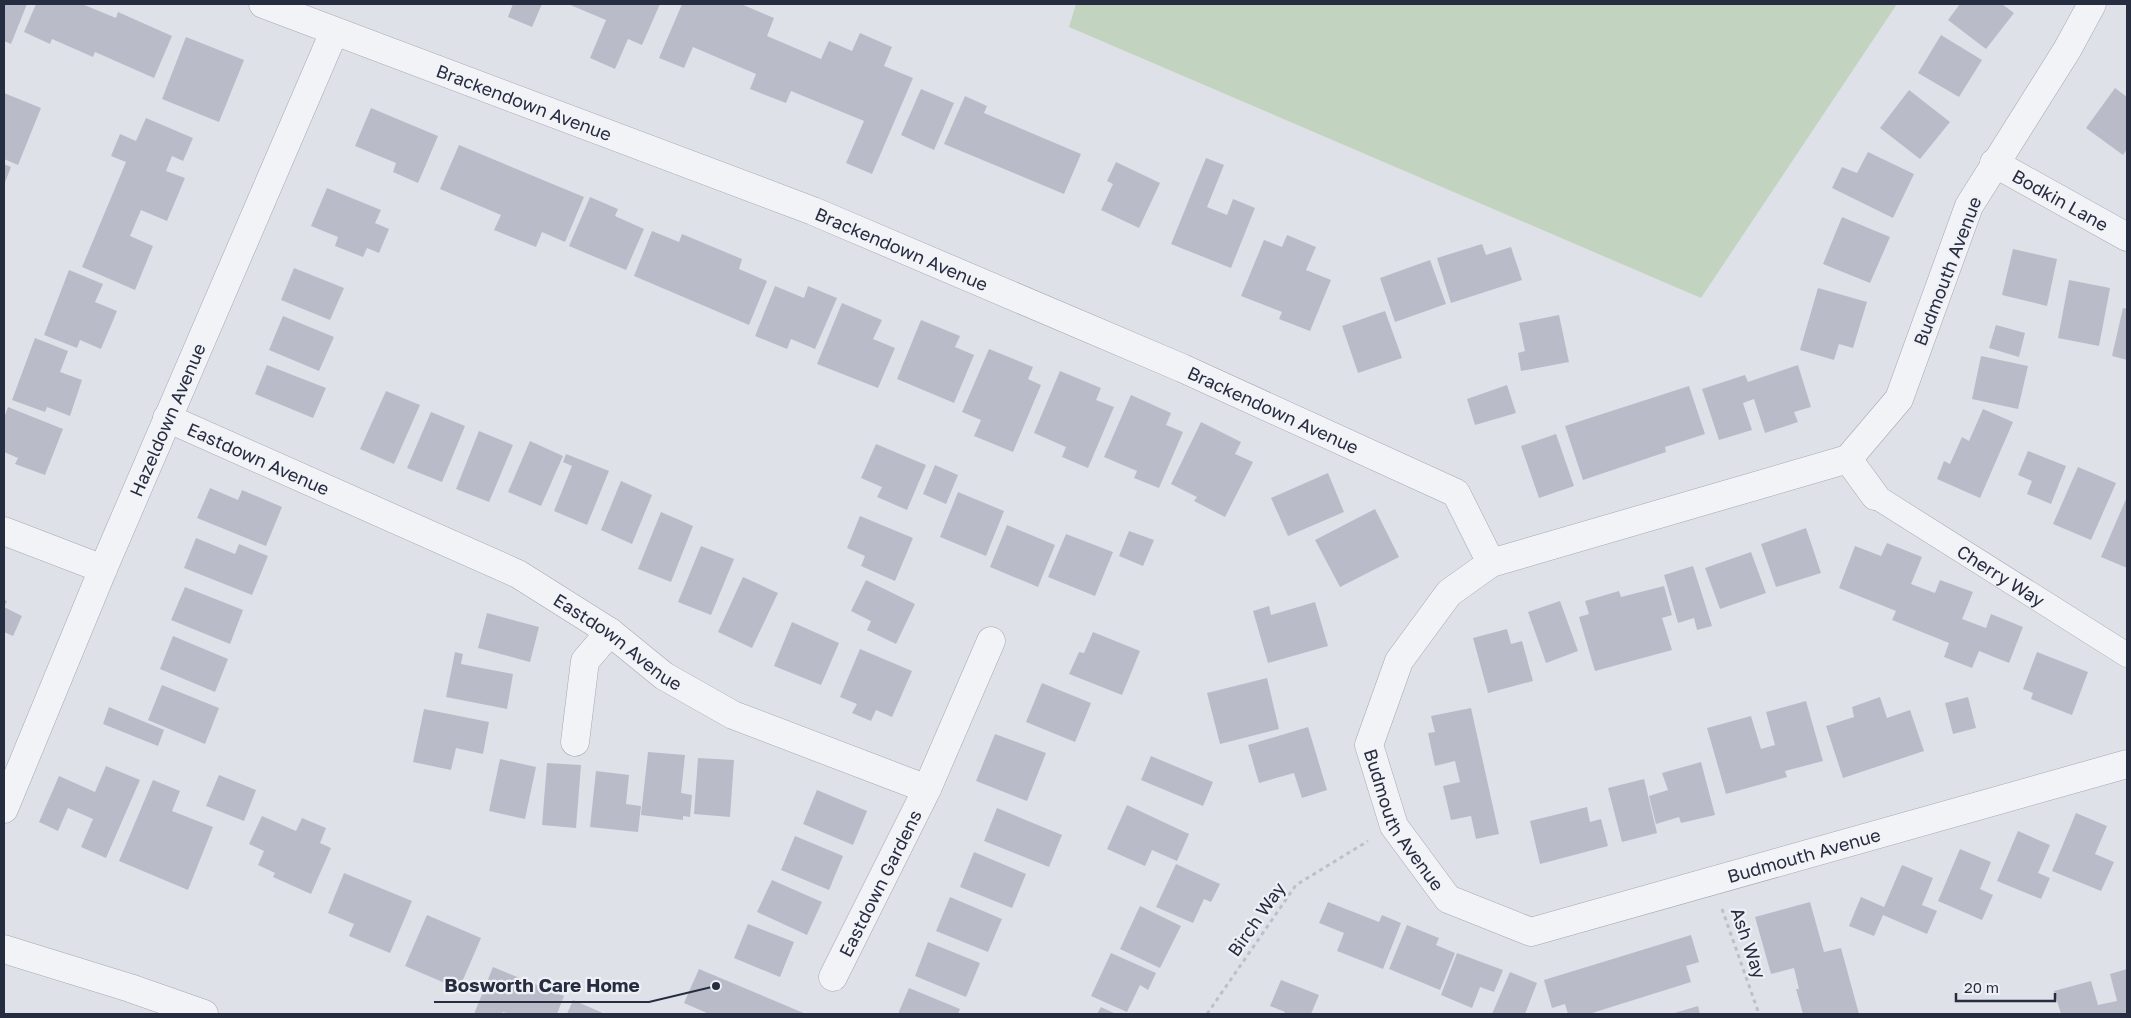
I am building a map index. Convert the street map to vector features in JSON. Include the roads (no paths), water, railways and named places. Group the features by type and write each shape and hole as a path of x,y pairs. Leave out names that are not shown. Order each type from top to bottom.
{"street":[{"name":"Brackendown Avenue","path":"263,4 813,211 1182,368 1456,493 1491,563"},
{"name":"Budmouth Avenue","path":"2092,4 2067,50 1994,163 1969,206 1899,398 1848,459 1491,563 1449,593 1399,661 1369,745 1394,826 1448,898 1531,932 2127,764"},
{"name":"Hazeldown Avenue","path":"4,809 103,569 334,32"},
{"name":"Bodkin Lane","path":"1994,163 2127,237"},
{"name":"Eastdown Avenue","path":"168,418 518,574 610,632 664,676 733,714 927,789"},
{"path":"1848,459 1875,496"},
{"name":"Cherry Way","path":"1875,496 2127,655"},
{"path":"4,531 103,569"},
{"path":"575,742 585,661 610,632"},
{"path":"927,789 991,641"},
{"name":"Eastdown Gardens","path":"834,976 927,789"},
{"path":"4,949 130,988 204,1014"}],"place":[{"name":"Bosworth Care Home","path":"716,986"}]}
